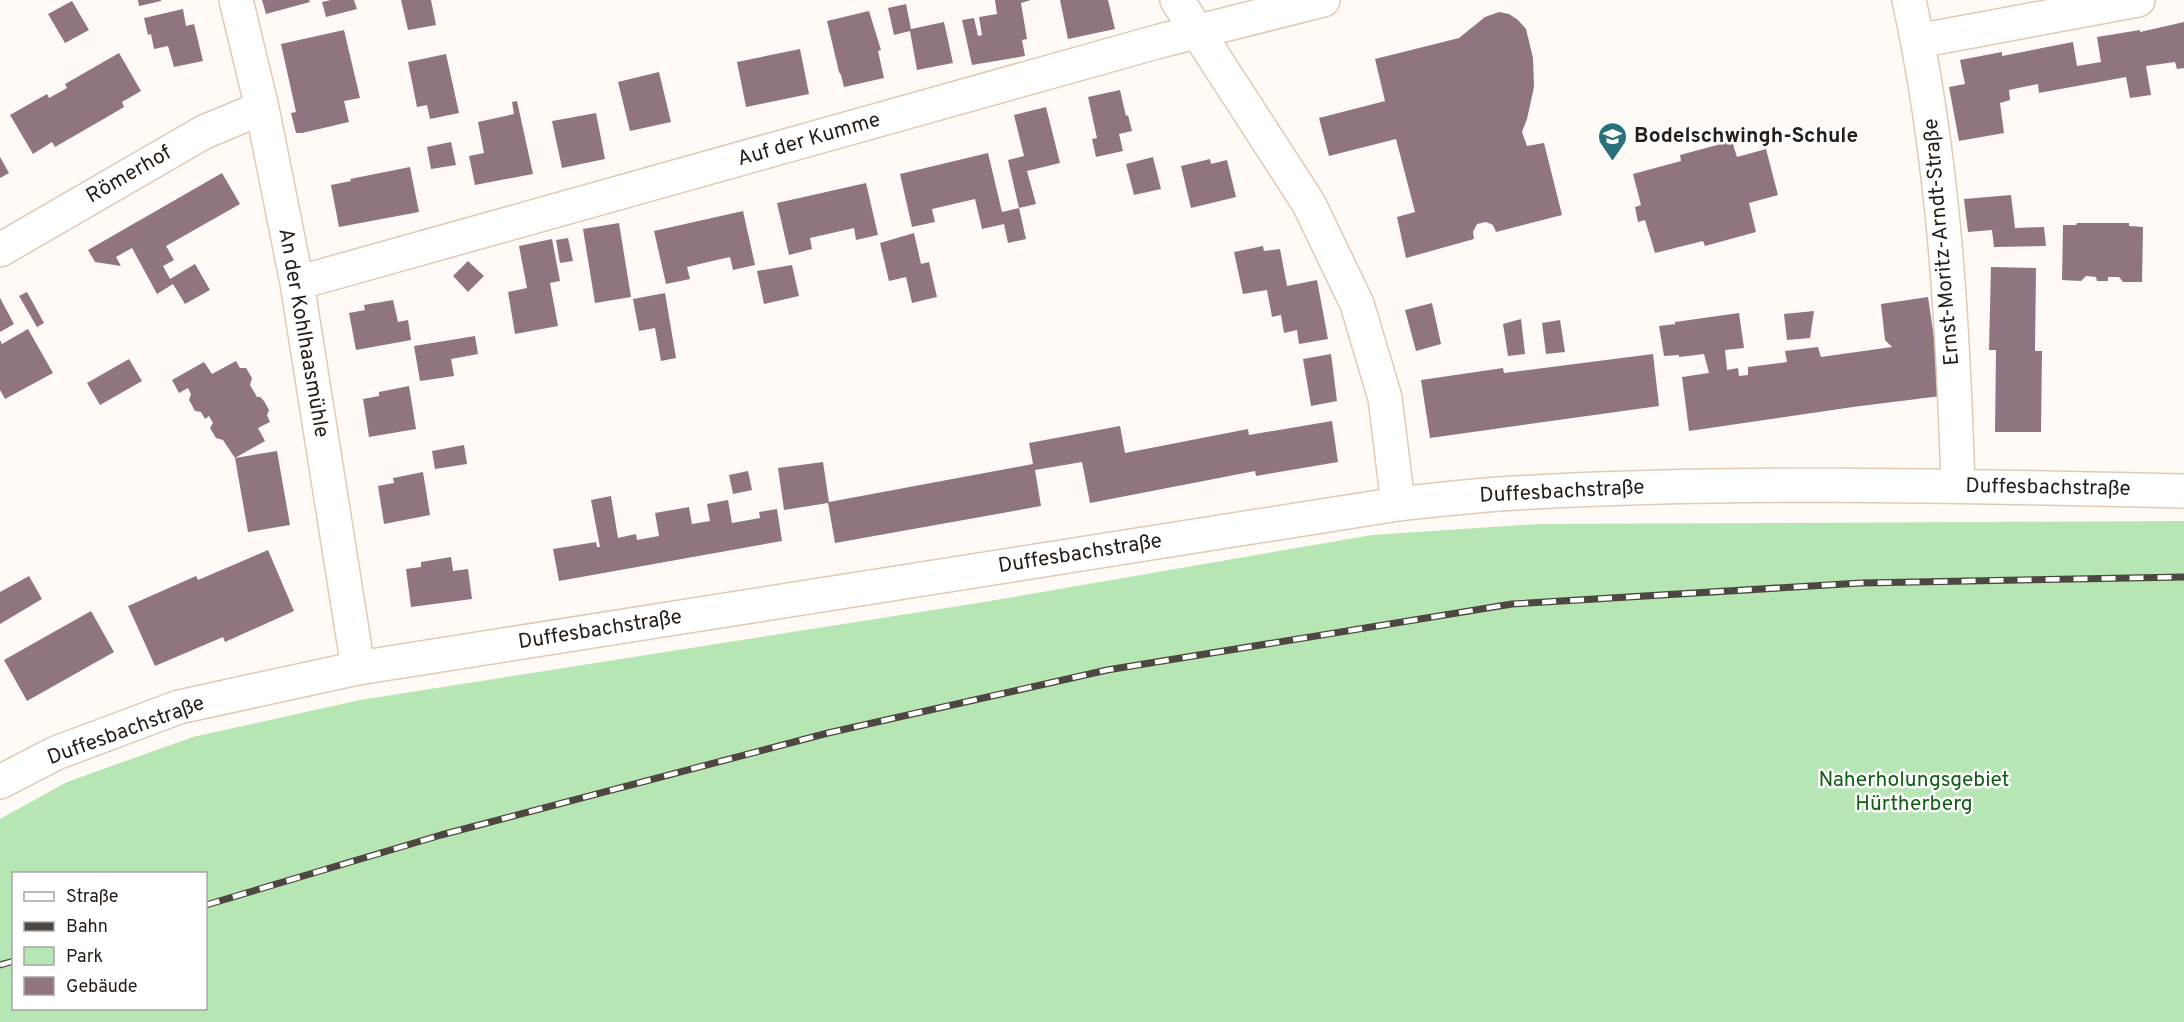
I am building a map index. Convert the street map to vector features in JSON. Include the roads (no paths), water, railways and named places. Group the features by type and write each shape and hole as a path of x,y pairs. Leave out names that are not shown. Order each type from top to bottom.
{"street":[{"name":"An der Kohlhaasmühle","path":"236,0 262,108 297,283 358,669"},
{"path":"1177,0 1310,204 1357,304 1385,398 1398,504"},
{"name":"Auf der Kumme","path":"297,283 1196,32 1323,0"},
{"name":"Ernst-Moritz-Arndt-Straße","path":"1909,0 1934,138 1947,253 1954,349 1958,486"},
{"path":"1918,41 2138,0"},
{"name":"Römerhof","path":"0,250 204,132 262,108"},
{"name":"Duffesbachstraße","path":"0,782 56,753 180,707 358,669 1398,504 1514,493 1716,485 1958,486 2184,491"}],"railway":[{"path":"207,905 441,835 828,733 1107,670 1512,604 1861,583 2184,577"},
{"path":"0,965 12,962"}],"place":[{"name":"Bodelschwingh-Schule","path":"1613,162"}],"park label":[{"name":"Naherholungsgebiet Hürtherberg","path":"1914,792"}]}
